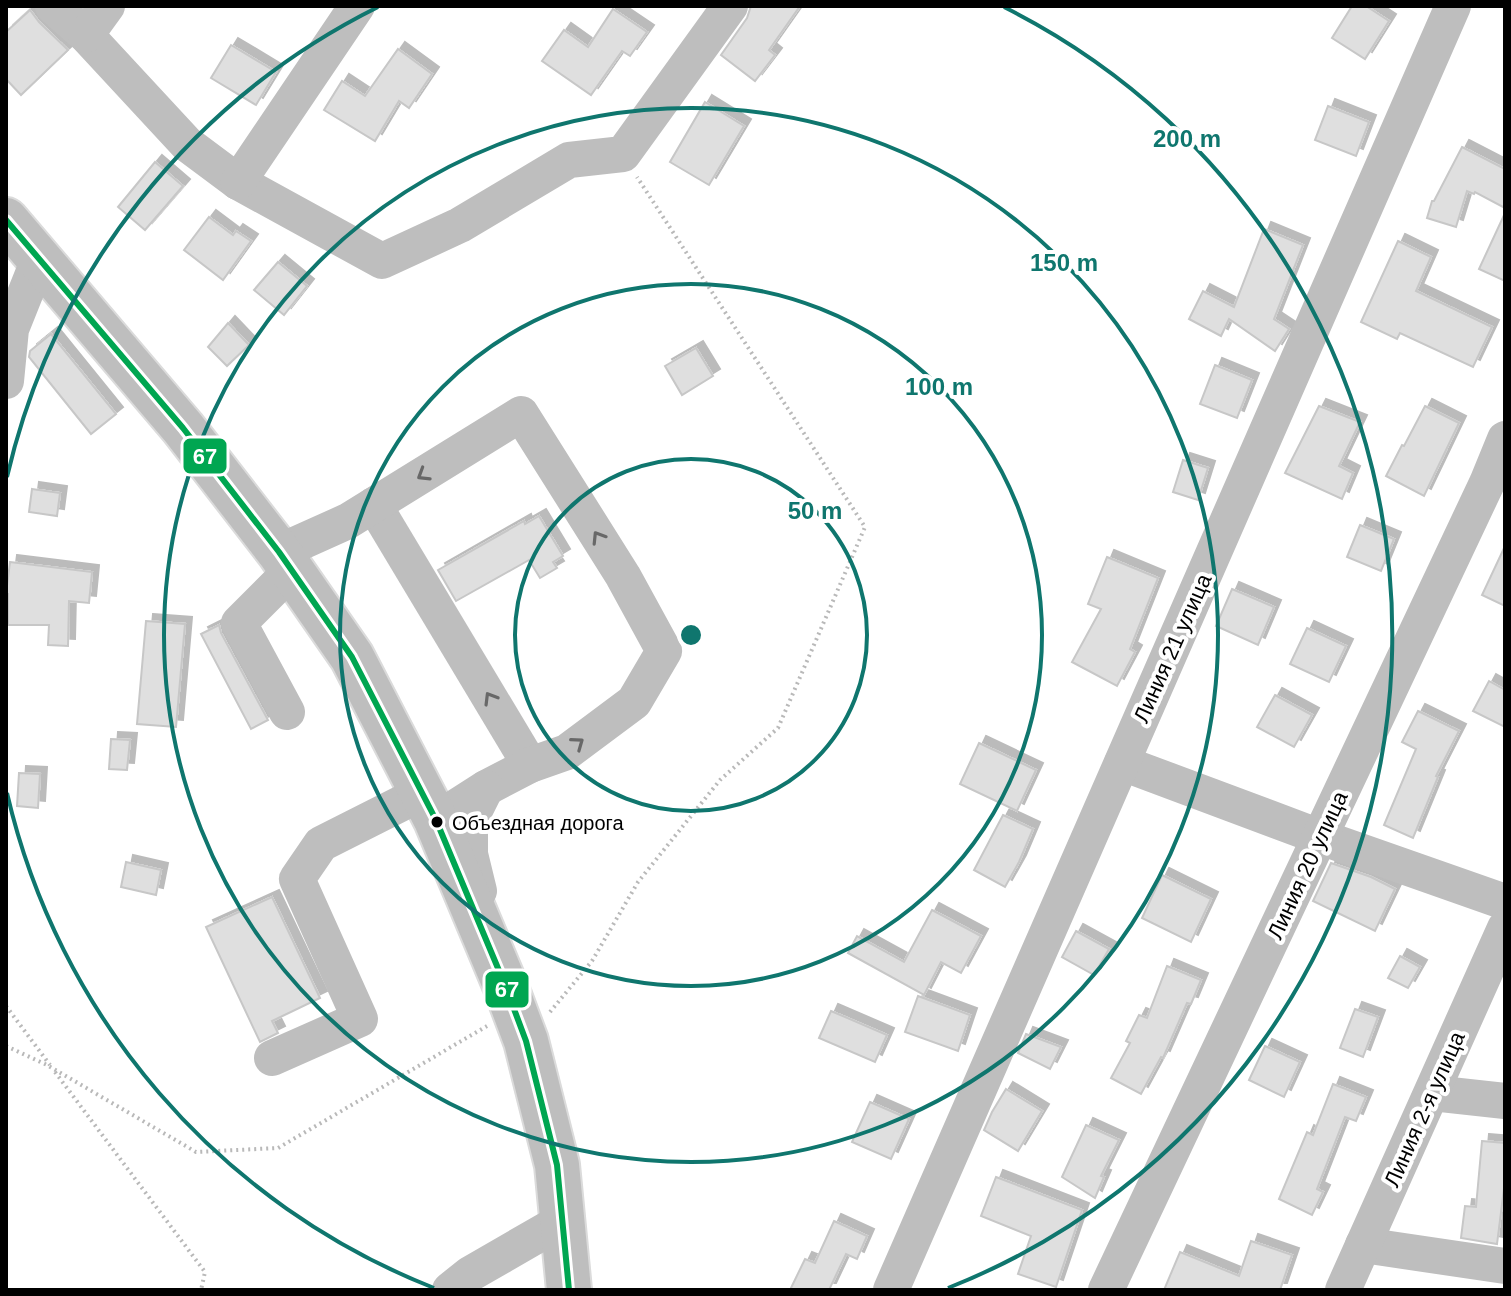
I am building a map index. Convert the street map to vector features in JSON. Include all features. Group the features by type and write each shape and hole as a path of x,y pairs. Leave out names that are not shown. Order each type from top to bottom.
{"main road":[{"path":"6,220 183,428 286,561 352,657 429,806 526,1041 557,1165 569,1290"}],"street":[{"path":"53,6 86,35 187,144 238,182 382,261 460,225 569,160 623,154 730,6"},
{"path":"86,35 107,6"},
{"path":"238,182 357,6"},
{"name":"Линия 21 улица","path":"891,1290 1453,6"},
{"path":"6,381 11,329 39,259"},
{"path":"272,1058 360,1019 297,879 321,844 486,788 530,765 567,752 634,702 664,651 623,576 521,414 286,561 239,623 287,712"},
{"name":"Линия 20 улица","path":"1106,1290 1505,439"},
{"path":"374,505 530,765"},
{"path":"1122,763 1505,902"},
{"path":"486,788 470,820 470,854 505,985"},
{"name":"Линия 2-я улица","path":"1343,1290 1505,928"},
{"path":"1432,1093 1505,1101"},
{"path":"450,1290 470,1274 562,1221"},
{"path":"1363,1245 1505,1266"}],"path":[{"path":"526,1041 592,961 638,882 665,848 720,780 778,728 865,527 623,154"},
{"path":"6,1006 205,1272 201,1290"}],"building":[{"path":"751,6 800,6 769,50 775,55 755,81 721,55 747,18"},
{"path":"1352,6 1366,6 1389,21 1365,59 1332,38"},
{"path":"613,9 647,32 630,56 622,51 591,95 542,61 564,30 588,47"},
{"path":"30,10 68,50 21,95 6,79 6,32"},
{"path":"231,45 276,72 256,105 211,78"},
{"path":"398,49 432,74 409,108 399,101 375,141 324,110 342,81 365,96"},
{"path":"705,102 744,126 709,185 670,162"},
{"path":"1328,106 1369,122 1356,156 1315,140"},
{"path":"1462,147 1505,169 1505,208 1467,191 1456,227 1427,218 1432,201"},
{"path":"155,162 183,186 145,230 118,207"},
{"path":"1505,213 1505,281 1479,269"},
{"path":"209,217 233,235 236,231 251,241 223,280 184,250"},
{"path":"1264,229 1303,245 1274,319 1289,329 1275,351 1229,319 1221,336 1189,319 1203,291 1234,307"},
{"path":"1398,241 1431,257 1416,291 1492,327 1473,367 1400,333 1397,339 1361,322"},
{"path":"278,262 307,286 284,315 254,290"},
{"path":"228,323 249,345 227,366 208,347"},
{"path":"51,334 116,414 91,434 29,357 30,351"},
{"path":"696,348 713,376 682,395 665,366"},
{"path":"1215,365 1252,380 1237,418 1200,404"},
{"path":"1319,406 1360,422 1339,466 1353,473 1342,499 1285,473"},
{"path":"1425,406 1459,423 1424,496 1386,476"},
{"path":"1183,460 1208,468 1198,500 1173,492"},
{"path":"32,489 60,493 57,516 29,512"},
{"path":"539,516 563,556 553,562 557,568 540,578 529,560 456,601 438,570 524,521 525,524"},
{"path":"1360,525 1394,539 1381,571 1347,557"},
{"path":"1505,546 1505,606 1482,595"},
{"path":"1107,557 1158,578 1130,649 1135,652 1117,686 1072,662 1101,609 1088,604"},
{"path":"10,562 92,572 89,603 69,601 68,646 48,645 49,625 8,625 6,594"},
{"path":"1232,589 1274,607 1258,645 1216,626"},
{"path":"146,621 185,624 176,727 137,724"},
{"path":"219,625 268,720 251,729 201,634"},
{"path":"1307,628 1346,646 1329,682 1290,664"},
{"path":"1489,681 1505,690 1505,727 1473,711"},
{"path":"1275,695 1312,715 1294,747 1257,727"},
{"path":"1418,711 1459,731 1436,776 1413,838 1384,825 1416,749 1402,742"},
{"path":"111,739 130,740 127,770 109,769"},
{"path":"979,743 1036,770 1017,811 960,784"},
{"path":"19,773 40,774 38,808 17,806"},
{"path":"1003,815 1033,829 1005,887 974,870"},
{"path":"126,862 161,870 156,895 121,887"},
{"path":"1331,863 1395,889 1375,931 1313,901"},
{"path":"1162,875 1211,899 1191,942 1142,918"},
{"path":"272,897 320,998 272,1021 278,1033 260,1042 206,927"},
{"path":"932,910 981,936 961,973 941,962 924,995 848,953 857,936 904,962"},
{"path":"1076,931 1109,949 1094,975 1062,957"},
{"path":"1400,956 1420,967 1408,988 1388,978"},
{"path":"1167,966 1201,980 1191,1004 1187,1003 1163,1058 1141,1094 1111,1078 1130,1043 1126,1041 1139,1015 1147,1018"},
{"path":"918,996 970,1015 958,1051 905,1032"},
{"path":"1355,1009 1378,1017 1363,1057 1340,1048"},
{"path":"831,1011 887,1035 875,1062 819,1038"},
{"path":"1026,1034 1061,1047 1050,1069 1018,1053"},
{"path":"1265,1046 1300,1062 1284,1097 1249,1080"},
{"path":"1333,1084 1366,1097 1356,1121 1345,1117 1317,1189 1323,1192 1312,1215 1279,1199 1307,1132 1313,1135"},
{"path":"1006,1089 1042,1111 1018,1151 984,1130"},
{"path":"870,1102 909,1119 891,1159 852,1142"},
{"path":"1086,1125 1119,1140 1101,1176 1104,1177 1095,1198 1062,1177"},
{"path":"1482,1141 1505,1143 1505,1180 1497,1244 1461,1238 1465,1206 1476,1207"},
{"path":"996,1177 1082,1210 1056,1287 1018,1274 1031,1236 981,1216"},
{"path":"834,1221 867,1236 857,1259 846,1254 829,1290 790,1290 805,1259 815,1263"},
{"path":"1251,1241 1292,1255 1280,1290 1164,1290 1180,1252 1239,1276"}],"transit line":[{"name":"67","path":"6,220 183,428 279,552 352,657 436,820 526,1041 557,1165 569,1290"}],"place":[{"name":"Объездная дорога","path":"437,822"}]}
